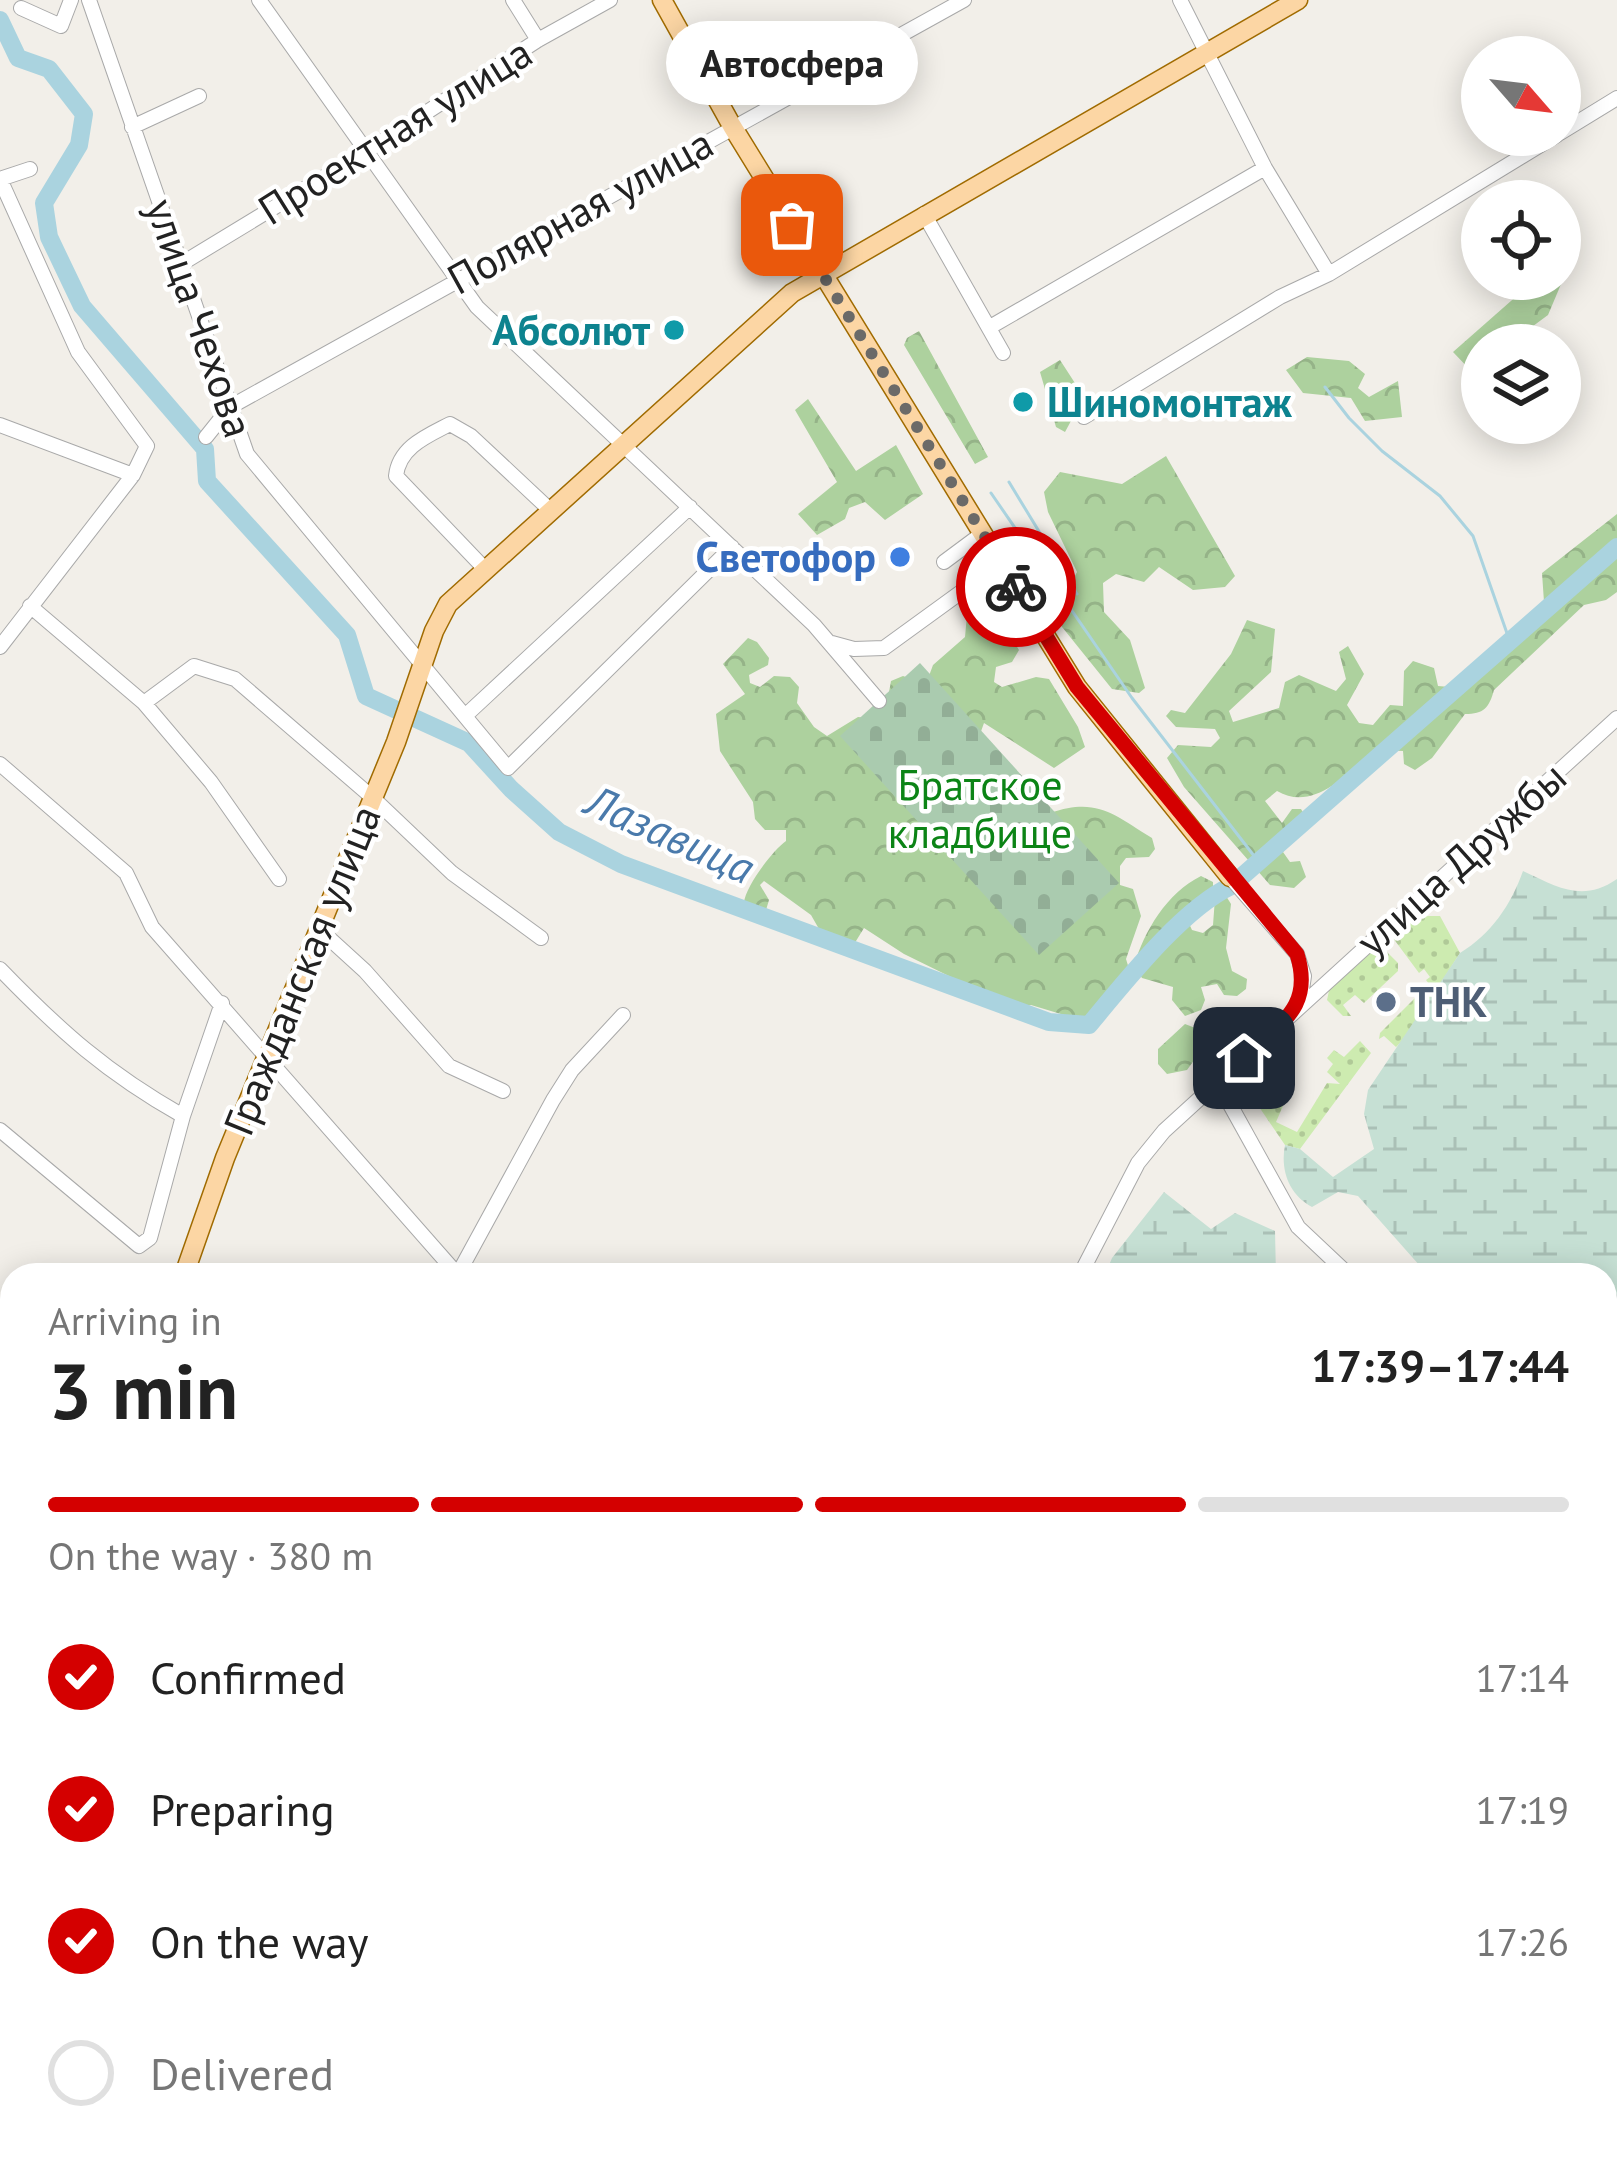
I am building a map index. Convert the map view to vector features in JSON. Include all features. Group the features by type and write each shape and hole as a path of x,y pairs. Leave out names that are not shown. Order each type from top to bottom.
{"main road":[{"path":"662,0 732,126 1077,687 1237,884"},
{"name":"Гражданская улица","path":"188,1263 266,1056 448,604 792,292 1298,0"}],"street":[{"path":"21,8 61,26 71,0"},
{"name":"улица Чехова","path":"89,0 247,454 419,674 465,716 508,769 732,547"},
{"path":"259,0 477,307 832,643 878,701"},
{"path":"513,0 538,40"},
{"name":"Проектная улица","path":"181,264 538,40 610,0"},
{"name":"Полярная улица","path":"206,437 230,406 964,0"},
{"path":"1180,0 1264,168 1329,274"},
{"path":"132,127 199,96"},
{"path":"1581,120 1617,98"},
{"path":"1084,417 1522,156"},
{"path":"991,327 1264,168"},
{"path":"0,647 133,475 147,446 78,352 0,179 30,169"},
{"path":"924,214 1003,352"},
{"path":"484,568 396,476 398,462 415,442 450,424 471,436 549,509"},
{"path":"0,425 133,475"},
{"path":"465,716 690,507"},
{"path":"944,562 982,533"},
{"path":"832,643 854,650 884,647 1001,563"},
{"path":"31,606 144,703 211,782 279,879"},
{"path":"144,703 194,666 235,679 452,873 541,938"},
{"name":"улица Дружбы","path":"1086,1263 1138,1163 1164,1131 1617,718"},
{"path":"0,764 126,873 152,927 447,1263"},
{"path":"1237,884 1297,954 1304,976 1300,1003"},
{"path":"320,930 364,971 449,1066 502,1091"},
{"path":"0,970 58,1029 126,1084 183,1116"},
{"path":"0,1130 139,1246 150,1238 183,1116 222,1003"},
{"path":"465,1263 572,1070 623,1015"},
{"path":"1216,1081 1298,1227 1336,1263"}],"green space":[{"path":"1512,300 1554,300 1548,315 1536,324 1485,324"},
{"path":"919,331 988,457 975,464 904,345"},
{"path":"1307,357 1349,361 1365,374 1358,388 1369,397 1398,381 1402,417 1365,421 1351,398 1303,393 1286,370"},
{"path":"1060,360 1084,397 1065,432 1056,427 1040,372"},
{"path":"808,399 856,471 896,445 923,494 885,520 865,502 849,508 845,519 817,535 798,514 837,482 795,410"},
{"path":"1166,456 1235,576 1225,587 1193,590 1159,567 1144,582 1116,574 1103,583 1104,612 1130,640 1145,688 1139,693 1112,689 1058,622 1060,605 1077,572 1048,512 1044,492 1060,472 1122,484"},
{"path":"1617,514 1617,592 1584,605 1494,690 1485,709 1465,714 1432,758 1415,770 1404,764 1403,751 1376,750 1317,793 1304,797 1277,791 1265,801 1282,823 1292,809 1301,809 1308,821 1283,852 1290,862 1300,861 1306,877 1294,888 1270,885 1184,787 1167,758 1178,745 1211,747 1220,738 1215,729 1176,727 1166,716 1171,710 1185,713 1231,654 1247,620 1275,629 1271,672 1229,711 1233,722 1279,708 1285,682 1299,675 1336,691 1346,679 1339,652 1348,646 1364,674 1347,705 1359,723 1373,725 1390,705 1403,706 1404,671 1413,661 1434,668 1438,686 1450,687 1544,602 1542,573"},
{"path":"976,606 993,608 1019,650 1012,662 996,667 994,682 1002,687 1036,677 1049,679 1085,747 1054,768 984,723 979,737 1050,813 1080,807 1104,810 1152,838 1155,849 1149,857 1126,858 1120,866 1120,885 1133,889 1141,916 1126,959 1130,972 1084,1021 1031,1005 1016,1009 904,954 864,928 856,941 847,944 819,929 811,915 764,881 760,885 769,900 766,910 754,910 744,903 760,870 786,841 786,830 765,830 755,819 753,802 720,751 716,714 745,694 723,664 748,638 757,642 769,658 768,665 749,675 750,683 760,687 774,676 790,677 799,687 797,703 827,736 858,717 869,718 889,692 891,681 903,676 926,684 933,665 965,637 967,615"},
{"name":"Братское кладбище","path":"920,663 1119,883 1039,955 840,736"},
{"path":"1523,871 1581,891 1617,879 1617,1263 1417,1263 1358,1196 1338,1192 1312,1207 1297,1196 1285,1172 1285,1145 1300,1149 1333,1177 1374,1149 1364,1114 1368,1090 1460,953 1499,918"},
{"path":"1201,876 1213,882 1213,890 1186,917 1192,930 1203,933 1213,925 1215,898 1226,896 1231,904 1226,948 1232,971 1247,979 1246,989 1237,996 1224,995 1217,984 1201,987 1205,1000 1201,1010 1185,1016 1172,1000 1173,987 1142,978 1134,966 1158,914"},
{"path":"1440,916 1460,953 1396,1047 1384,1036 1379,1039 1380,1033 1429,984 1430,977 1424,969 1419,973 1390,934 1396,924"},
{"path":"1373,947 1383,948 1398,963 1398,971 1364,1003 1355,995 1343,1005 1351,1016 1343,1016 1327,1000 1330,986"},
{"path":"1185,1024 1203,1031 1205,1045 1187,1070 1167,1074 1158,1064 1158,1049"},
{"path":"1360,1041 1371,1053 1300,1149 1285,1145 1253,1098 1275,1099 1283,1106 1276,1122 1297,1132 1327,1083 1340,1084 1327,1072 1333,1064 1327,1058 1334,1050 1344,1057"},
{"path":"1164,1192 1211,1229 1235,1213 1275,1231 1276,1263 1110,1263"}],"waterway":[{"name":"Лазавица","path":"0,20 18,58 49,69 84,114 79,145 44,203 49,237 82,306 205,449 207,481 347,635 366,696 469,743 559,832 621,864 1049,1022 1089,1025 1193,912 1231,886 1617,547"},
{"path":"1325,387 1349,418 1440,496 1473,536 1509,639"},
{"path":"1009,482 1077,594"},
{"path":"991,493 1132,698 1258,861"}],"way so far":[{"path":"792,225 1016,587"}],"place":[{"name":"Автосфера","path":"792,225"},
{"name":"Абсолют","path":"674,330"},
{"name":"Шиномонтаж","path":"1023,402"},
{"name":"Светофор","path":"900,557"},
{"name":"ТНК","path":"1386,1002"}],"route":[{"path":"1016,587 1077,687 1297,954 1304,976 1300,1003 1244,1058"}]}
